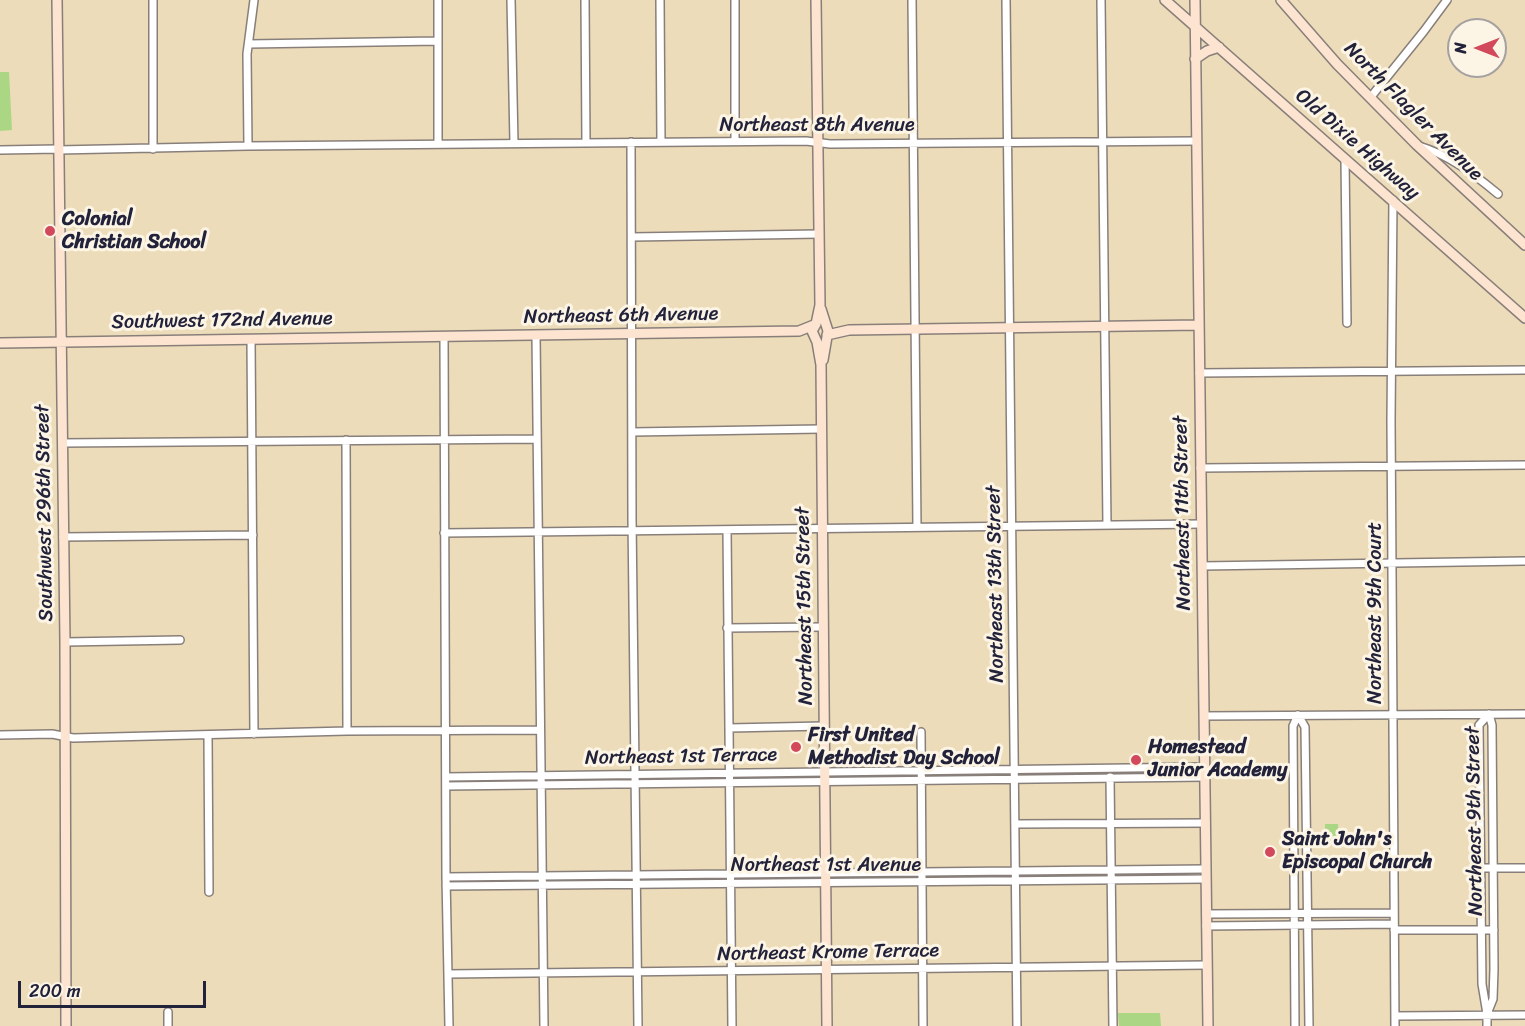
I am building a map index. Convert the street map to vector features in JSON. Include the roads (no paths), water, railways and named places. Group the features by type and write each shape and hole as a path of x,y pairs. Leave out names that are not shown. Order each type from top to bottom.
{"street":[{"name":"Southwest 296th Street","path":"57,0 66,1026"},
{"path":"153,0 153,148"},
{"path":"248,146 247,54 254,0"},
{"path":"438,0 438,144"},
{"path":"511,0 514,143"},
{"path":"585,0 586,143"},
{"path":"660,0 661,142"},
{"path":"735,0 735,141"},
{"name":"Northeast 15th Street","path":"816,0 820,304 823,329 821,429 827,1026"},
{"path":"912,0 917,527"},
{"name":"Northeast 13th Street","path":"1006,0 1017,1026"},
{"path":"1101,0 1107,525"},
{"name":"Old Dixie Highway","path":"1165,0 1525,318"},
{"name":"Northeast 11th Street","path":"1196,0 1198,325 1208,1026"},
{"name":"North Flagler Avenue","path":"1281,0 1336,64 1417,145 1525,245"},
{"path":"1370,98 1447,0"},
{"path":"249,44 438,41"},
{"path":"1195,59 1219,47"},
{"name":"Northeast 8th Avenue","path":"0,150 735,141 914,143 1196,141"},
{"path":"631,142 632,531 638,1026"},
{"path":"1417,145 1438,152 1482,180 1498,194"},
{"path":"1345,159 1347,323"},
{"name":"Northeast 9th Court","path":"1393,200 1391,466 1395,1026"},
{"path":"632,237 819,234"},
{"path":"823,329 1198,325"},
{"name":"Northeast 15th Street","path":"821,365 812,331 823,329"},
{"name":"Northeast 6th Avenue","path":"444,336 823,329"},
{"name":"Northeast 6th Avenue","path":"799,331 814,337"},
{"path":"536,335 544,1026"},
{"path":"444,336 446,886 449,1026"},
{"name":"Southwest 172nd Avenue","path":"0,343 444,336"},
{"path":"251,339 255,734"},
{"path":"1199,373 1525,370"},
{"path":"632,432 821,429"},
{"path":"346,440 347,731"},
{"path":"62,443 537,440"},
{"path":"1200,468 1525,465"},
{"path":"444,532 1202,524"},
{"path":"726,530 732,1026"},
{"path":"63,537 253,535"},
{"path":"1202,566 1525,561"},
{"path":"727,628 823,627"},
{"path":"64,642 180,640"},
{"name":"Northeast 9th Street","path":"1487,1014 1493,999 1494,962 1493,784 1490,714"},
{"name":"Northeast 9th Street","path":"1487,1026 1483,998 1481,930 1479,725 1490,714"},
{"path":"1204,716 1525,714"},
{"path":"1298,715 1305,727 1309,1026"},
{"path":"1294,1026 1293,726 1298,715"},
{"path":"729,728 824,726"},
{"path":"0,735 52,734 73,738 347,731 539,730"},
{"path":"921,732 923,1026"},
{"path":"207,736 209,892"},
{"name":"Northeast 1st Terrace","path":"446,786 729,782 921,770 1205,767"},
{"path":"1110,768 1113,1026"},
{"name":"Northeast 1st Terrace","path":"446,777 729,772 921,780 1205,777"},
{"path":"1480,784 1493,784"},
{"path":"1015,824 1206,823"},
{"path":"1294,827 1306,826"},
{"path":"1481,868 1525,868"},
{"name":"Northeast 1st Avenue","path":"446,886 731,883 922,871 1110,869 1206,874"},
{"name":"Northeast 1st Avenue","path":"446,877 731,873 922,882 1110,880 1206,874"},
{"path":"1206,914 1394,913"},
{"path":"1206,926 1308,925 1494,930"},
{"path":"1482,962 1494,962"},
{"name":"Northeast Krome Terrace","path":"448,974 1207,965"},
{"path":"168,1012 168,1026"},
{"path":"1395,1016 1525,1014"}],"place":[{"name":"Colonial Christian School","path":"50,231"},
{"name":"First United Methodist Day School","path":"796,747"},
{"name":"Homestead Junior Academy","path":"1136,760"},
{"name":"Saint John's Episcopal Church","path":"1270,852"}]}
